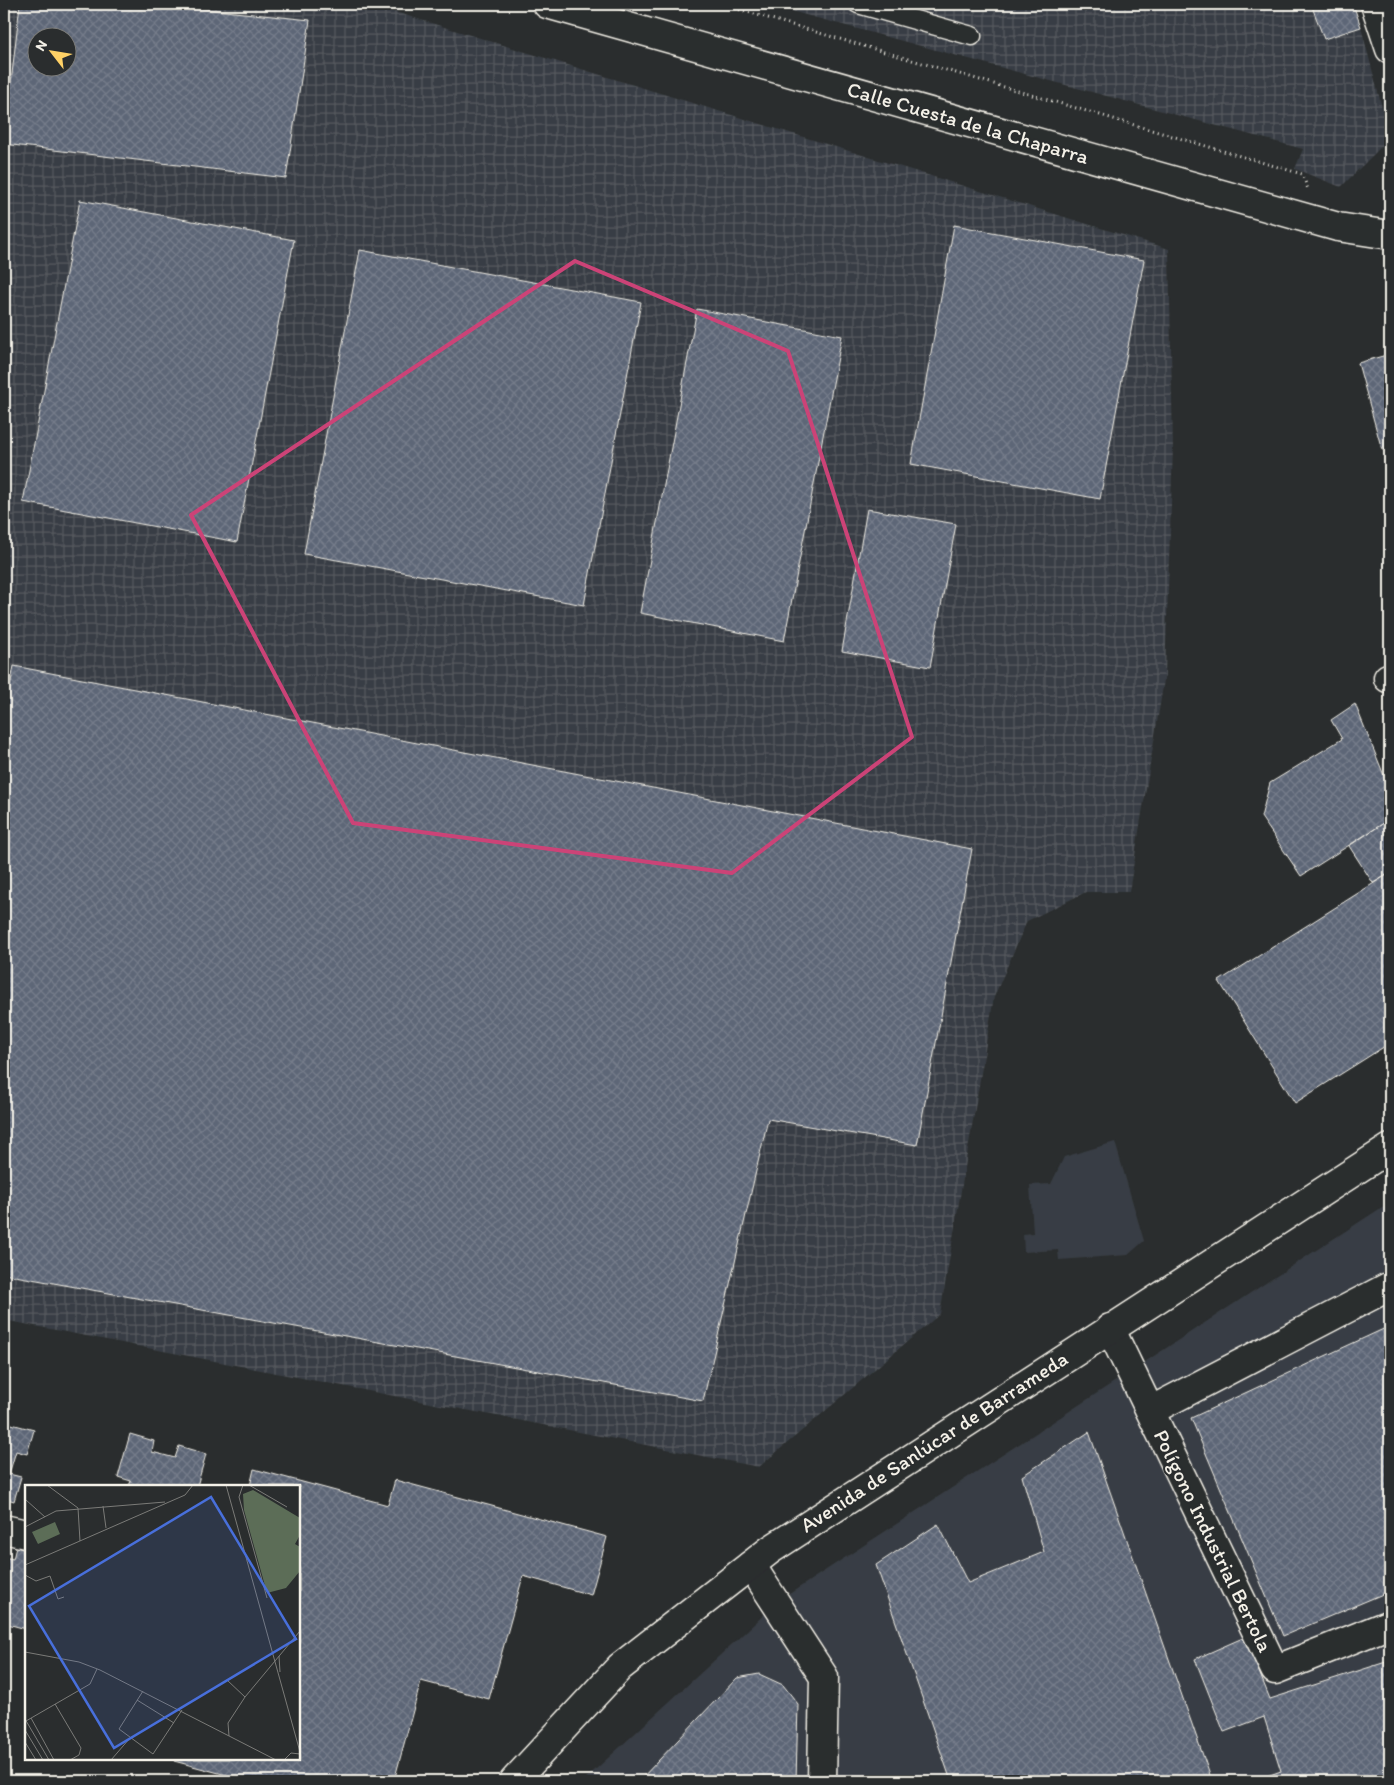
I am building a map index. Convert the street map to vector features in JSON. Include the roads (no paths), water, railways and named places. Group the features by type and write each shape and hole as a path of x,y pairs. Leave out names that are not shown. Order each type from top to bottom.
{"main road":[{"name":"Calle Cuesta de la Chaparra","path":"547,4 1338,227 1390,235"},
{"path":"1375,4 1390,49"},
{"name":"Avenida de Sanlúcar de Barrameda","path":"514,1781 620,1667 770,1550 1390,1148"},
{"name":"Polígono Industrial Bertola","path":"1150,1410 1390,1286"},
{"name":"Polígono Industrial Bertola","path":"1110,1328 1275,1670 1390,1626"},
{"path":"4,1529 25,1534"},
{"path":"751,1565 824,1677 822,1781"}],"lane":[{"path":"858,4 972,36"}]}
